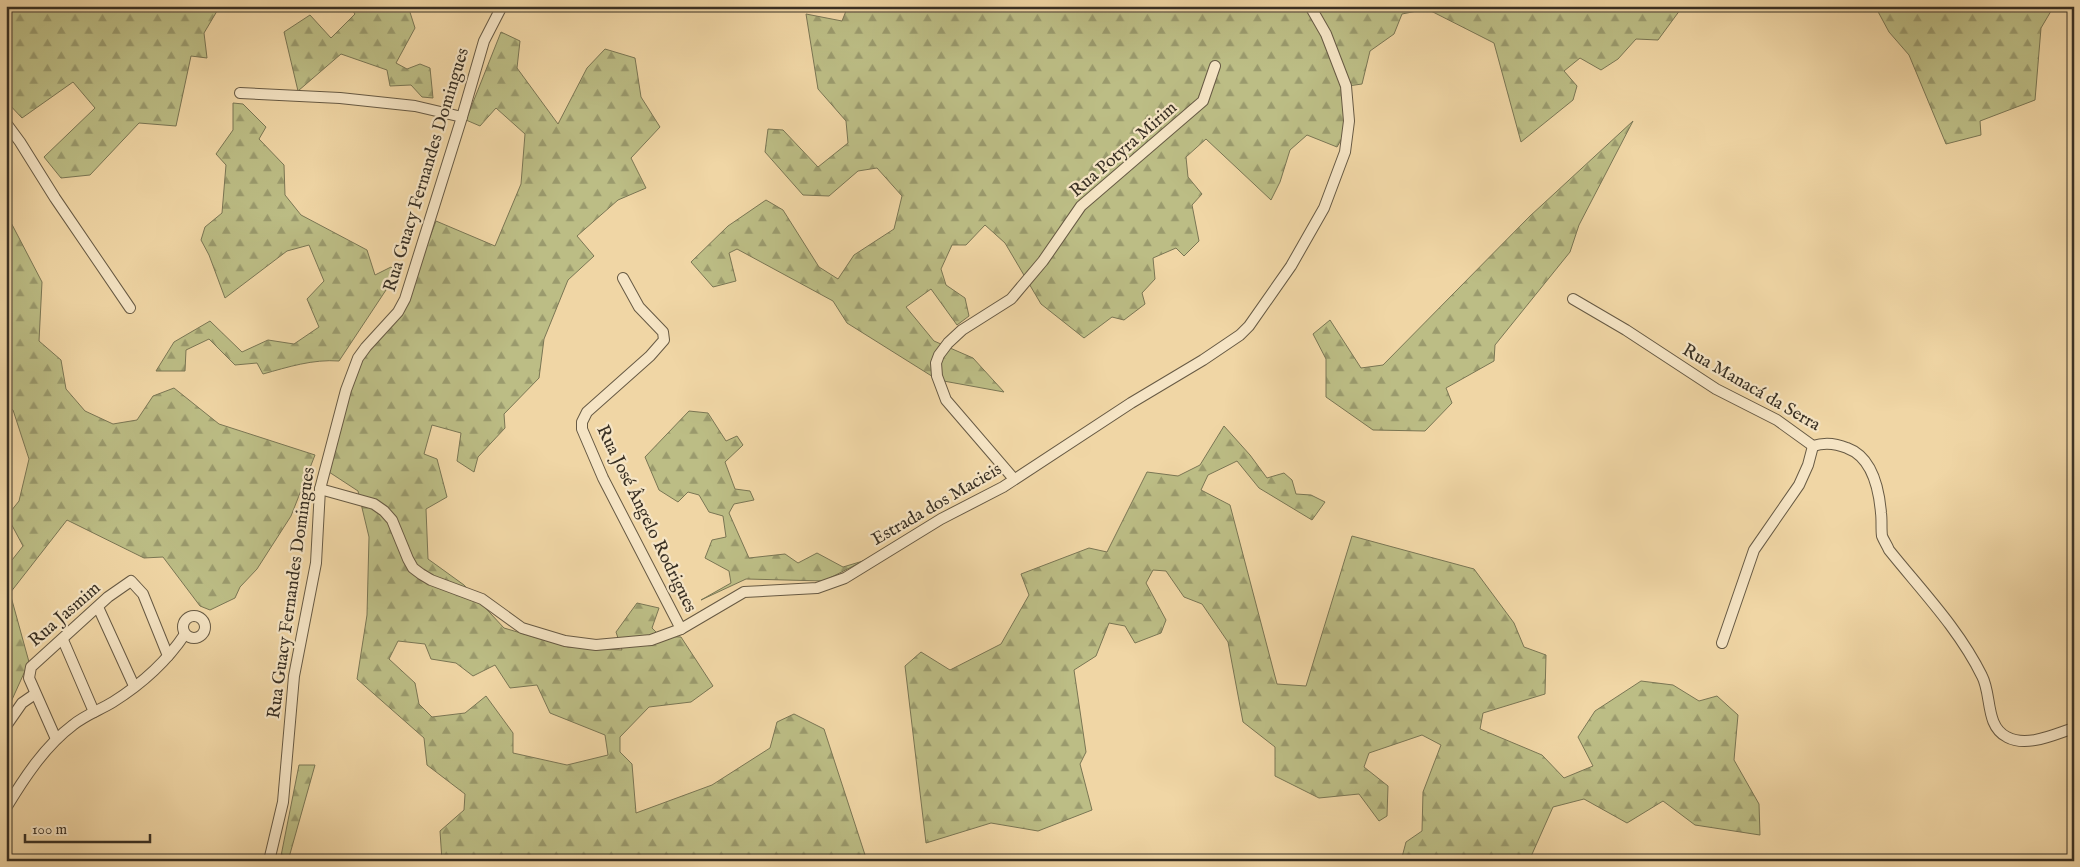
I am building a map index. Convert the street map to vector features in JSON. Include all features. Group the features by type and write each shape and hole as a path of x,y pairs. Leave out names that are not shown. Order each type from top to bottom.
{"street":[{"name":"Rua Guacy Fernandes Domingues","path":"269,861 283,802 294,676 316,563 320,489 342,404 358,358 398,312 405,299 484,41 502,6"},
{"name":"Estrada dos Macieis","path":"320,489 374,504 384,511 392,520 408,559 416,571 431,580 482,599 522,628 565,641 596,645 651,640 681,629 744,592 816,588 845,578 941,519 1003,487 1240,335 1257,315 1290,266 1324,208 1345,152 1349,121 1347,93 1340,68 1326,34 1310,6"},
{"name":"Rua Potyra Mirim","path":"1014,479 946,400 937,376 936,363 939,355 948,342 962,330 1012,299 1043,261 1081,206 1204,101 1215,66"},
{"path":"240,93 340,98 415,106 462,117"},
{"path":"6,123 130,308"},
{"name":"Rua José Ângelo Rodrigues","path":"623,278 639,307 663,332 664,340 650,356 588,412 582,422 582,428 603,478 681,629"},
{"name":"Rua Manacá da Serra","path":"1573,299 1626,330 1716,389 1777,420 1813,446 1833,444 1854,450 1871,470 1877,487 1884,541 1889,550 1955,632 1982,676 1986,685 1992,715 2000,733 2008,738 2022,741 2074,728"},
{"path":"1722,643 1754,550 1799,486 1808,465 1813,446"},
{"name":"Rua Jasmim","path":"35,694 29,678 29,671 34,663 131,581 143,594 168,656"},
{"path":"98,607 134,686"},
{"path":"6,808 56,739 75,723 114,702 134,686 168,656 185,634"},
{"path":"63,640 94,712"},
{"path":"6,726 22,703 35,694 56,739"}],"green space":[{"path":"6,6 220,6 204,33 207,58 191,56 176,126 139,123 90,175 61,178 44,157 95,108 73,82 22,118 6,101"},
{"path":"349,6 408,6 415,28 396,63 407,69 420,64 430,68 433,98 422,97 411,85 390,86 387,70 341,54 298,91 284,32 310,15 331,38 355,14"},
{"path":"848,6 1683,6 1658,40 1636,39 1618,59 1601,70 1580,58 1564,71 1577,86 1573,100 1521,142 1494,43 1427,9 1402,14 1394,34 1370,51 1362,84 1348,86 1348,128 1337,147 1307,135 1290,150 1280,182 1271,200 1206,139 1186,157 1188,177 1202,194 1192,205 1199,241 1184,256 1176,248 1153,258 1155,279 1142,293 1145,304 1124,320 1112,317 1084,338 1041,304 1005,243 985,225 966,245 952,245 941,269 946,285 965,298 969,316 957,325 931,289 906,307 934,341 973,358 1004,392 938,380 847,323 833,301 737,249 729,253 736,281 713,287 691,262 728,226 766,200 783,210 819,267 838,279 854,255 894,229 902,196 877,168 858,171 829,196 803,195 765,152 768,129 783,130 818,167 848,143 846,121 818,89 806,14 842,21"},
{"path":"1875,6 2054,6 2041,28 2035,100 1980,121 1981,135 1946,144 1909,55 1889,32"},
{"path":"501,32 520,41 517,68 558,124 587,68 605,49 635,58 641,97 660,127 631,158 646,188 618,200 577,236 594,256 568,280 544,339 539,378 504,414 505,428 478,457 474,472 457,461 461,433 432,425 424,454 437,459 447,497 426,509 428,559 464,585 504,628 568,647 622,650 616,632 637,603 659,608 652,628 660,636 681,637 713,686 691,702 649,707 620,737 620,752 632,764 636,813 712,785 770,748 777,722 794,714 824,729 867,861 567,861 565,857 551,861 442,861 440,831 464,810 465,794 427,765 424,738 357,679 367,615 369,537 358,491 329,472 339,420 361,355 402,312 436,221 495,246 521,184 525,134 496,108 480,126 466,120","holes":["398,641 425,644 431,659 456,663 473,676 495,665 510,688 537,685 550,713 605,735 608,755 567,765 513,753 513,733 486,696 465,713 432,717 419,704 415,683 389,659"]},
{"path":"233,103 243,104 266,127 259,139 284,165 285,195 301,215 367,250 375,275 391,267 393,269 386,290 339,361 310,362 263,374 257,363 235,365 209,339 186,350 185,371 156,371 174,342 210,321 242,352 268,340 294,344 319,327 307,299 324,281 309,245 287,251 225,298 209,255 201,240 205,227 222,213 226,165 216,154 233,130"},
{"path":"1633,121 1579,225 1570,252 1495,345 1494,361 1446,388 1452,403 1425,431 1373,430 1326,397 1326,359 1313,334 1330,320 1361,368 1383,365 1530,216"},
{"path":"6,213 42,282 39,341 61,360 66,389 85,411 113,424 137,420 153,396 174,388 219,424 315,455 291,516 257,569 240,587 235,598 210,610 200,606 163,557 144,558 67,520 10,593 29,662 6,713 6,557 12,560 23,546 7,516 19,501 29,459 13,410 6,406"},
{"path":"689,411 708,413 726,441 737,436 743,445 725,462 735,489 750,491 754,500 734,504 729,513 749,558 785,554 798,563 817,553 843,567 863,561 824,581 746,579 701,600 731,583 729,571 705,558 712,540 726,537 723,516 709,512 699,495 688,492 678,502 659,490 645,457"},
{"path":"1224,426 1250,455 1267,478 1284,473 1292,480 1296,494 1311,495 1325,502 1312,520 1259,488 1237,461 1208,475 1201,490 1230,505 1277,684 1306,686 1352,536 1474,569 1514,623 1524,647 1546,655 1545,694 1483,713 1480,729 1542,755 1564,778 1593,766 1578,737 1595,711 1641,681 1673,685 1699,701 1717,696 1738,715 1734,760 1759,804 1760,835 1695,825 1663,801 1627,823 1584,799 1553,807 1529,861 1401,861 1406,842 1422,831 1423,792 1441,745 1422,735 1369,753 1364,767 1388,786 1387,816 1379,821 1359,794 1319,798 1275,776 1275,747 1243,722 1228,642 1202,604 1184,597 1166,571 1153,570 1146,583 1166,620 1161,633 1135,643 1125,626 1109,623 1096,656 1074,670 1086,752 1080,764 1092,810 1038,831 991,823 926,843 905,666 921,652 950,670 1001,644 1029,595 1021,574 1089,548 1107,552 1147,472 1178,476 1200,465"},
{"path":"299,765 315,765 288,861 280,861"}]}
